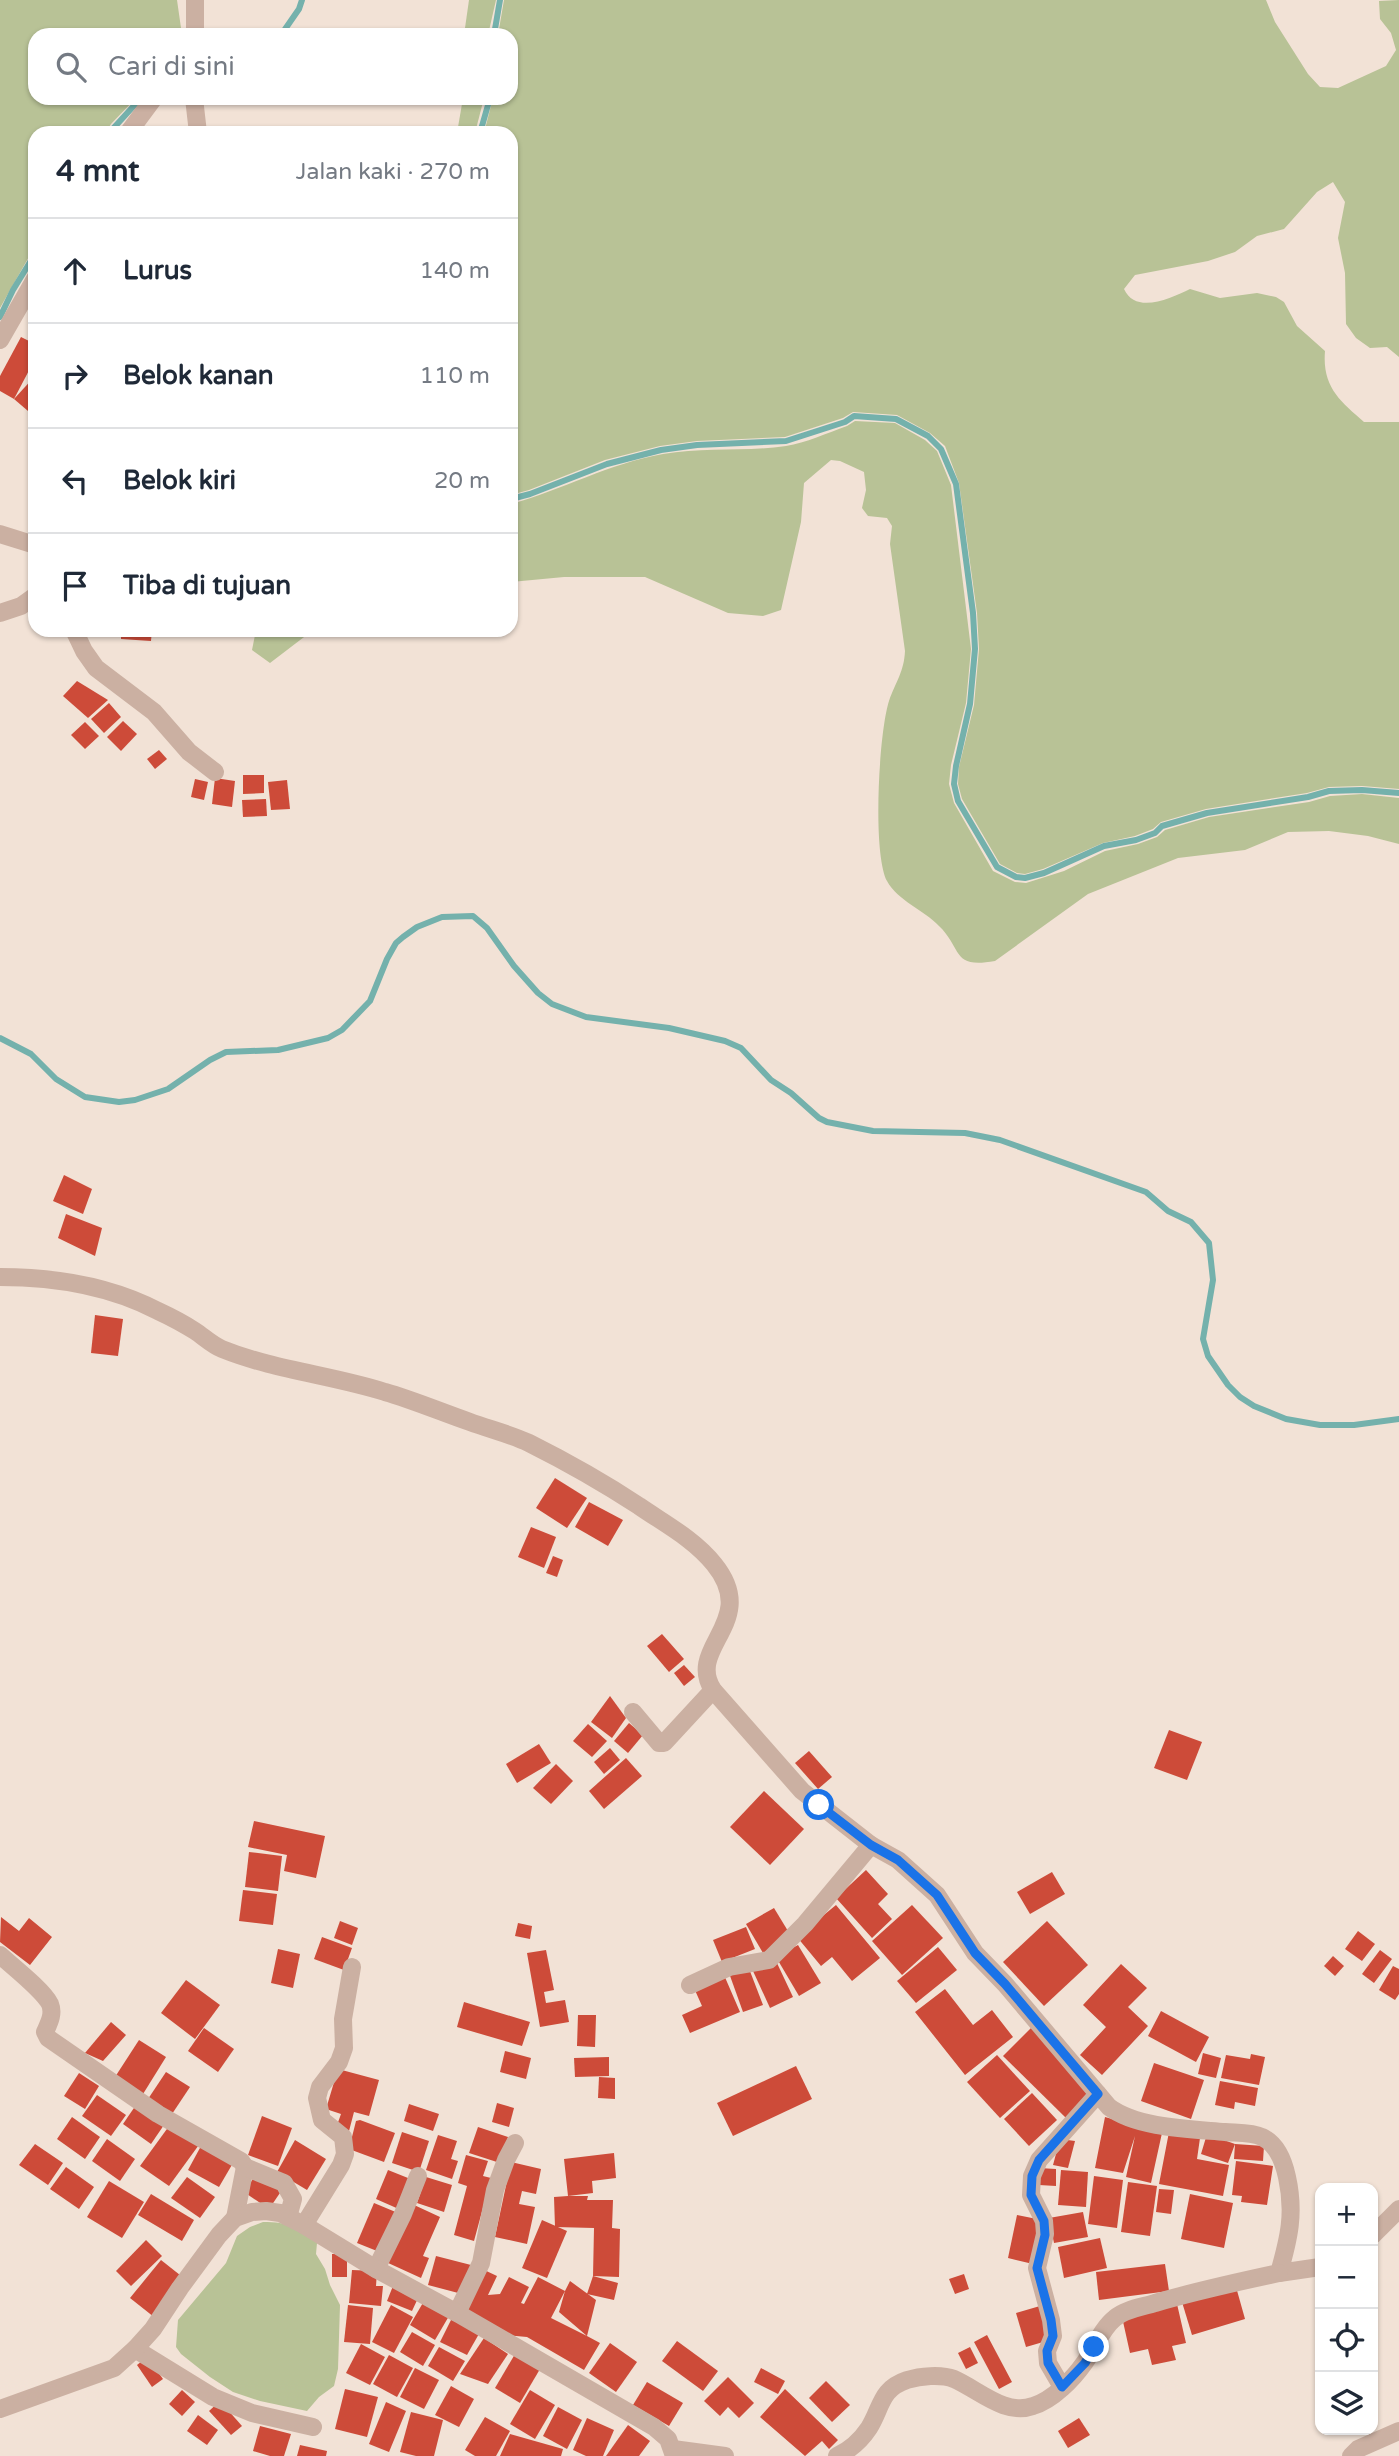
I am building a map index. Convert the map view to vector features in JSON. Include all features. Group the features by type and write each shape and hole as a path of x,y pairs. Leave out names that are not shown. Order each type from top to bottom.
{"street":[{"path":"195,0 195,28"},
{"path":"133,126 149,105"},
{"path":"195,105 197,126"},
{"path":"0,340 28,291"},
{"path":"0,534 28,543"},
{"path":"0,613 28,602"},
{"path":"77,637 96,668 154,712 189,752 215,772"},
{"path":"0,1277 36,1277 104,1289 156,1310 195,1331 219,1348 265,1363 384,1391 527,1442 603,1482 696,1544 724,1578 730,1594 731,1606 710,1651 706,1669 707,1681 713,1690 802,1791 871,1845 898,1860 937,1895 975,1953 1005,1984 1109,2107 1130,2119 1262,2137 1273,2146 1284,2162 1292,2215 1279,2273"},
{"path":"633,1712 659,1743 664,1743 713,1690"},
{"path":"690,1985 729,1967 769,1960 805,1924 871,1845"},
{"path":"0,1955 50,2004 51,2020 45,2032 48,2038 158,2114 240,2161 245,2167 285,2183 293,2199 296,2221"},
{"path":"296,2221 345,2154 343,2137 322,2120 317,2098 320,2087 339,2062 344,2048 343,2019 352,1967"},
{"path":"1062,2387 1048,2363 1047,2351 1053,2336 1037,2268 1045,2235 1044,2221 1031,2195 1032,2176 1039,2160 1098,2094"},
{"path":"457,2313 481,2263 495,2190 515,2143"},
{"path":"235,2218 245,2167"},
{"path":"376,2269 418,2176"},
{"path":"1378,2230 1399,2209"},
{"path":"0,2409 114,2368 153,2329 219,2235 235,2218 252,2211 266,2211 296,2221 653,2427 668,2439 674,2452 725,2456"},
{"path":"837,2456 849,2450 869,2427 888,2390 904,2381 921,2376 952,2378 1002,2404 1019,2409 1033,2406 1049,2398 1085,2363 1116,2316 1198,2290 1315,2268"},
{"path":"135,2349 213,2397 252,2413 313,2427"},
{"path":"1351,2456 1357,2449 1399,2431"}],"green space":[{"path":"0,0 177,0 181,28 28,28 28,105 129,105 110,126 28,126 28,258 0,308"},
{"path":"469,0 496,0 490,28 465,28"},
{"path":"504,0 1266,0 1275,22 1308,74 1320,87 1338,88 1386,66 1396,50 1391,33 1380,19 1379,1 1399,0 1399,357 1387,347 1370,348 1356,338 1346,324 1345,273 1338,238 1345,202 1333,182 1317,192 1284,229 1257,236 1235,252 1208,261 1135,275 1124,289 1130,297 1145,303 1164,300 1190,289 1220,298 1257,293 1276,297 1284,302 1297,326 1325,351 1326,374 1340,400 1364,422 1399,422 1399,789 1329,787 1206,809 1161,822 1153,829 1135,836 1103,843 1043,869 1025,874 1017,873 1000,864 962,799 958,784 959,767 974,705 979,649 977,613 959,483 945,446 930,433 897,415 853,412 843,418 785,437 697,441 660,446 605,460 518,493 518,126 486,126 491,105 518,105 518,28 499,28"},
{"path":"462,105 482,105 477,126 458,126"},
{"path":"855,421 895,423 925,440 937,451 951,485 971,649 966,703 949,784 954,803 993,871 1015,882 1026,883 1064,871 1105,851 1138,844 1157,837 1165,830 1209,817 1309,802 1330,796 1362,794 1399,798 1399,844 1368,836 1329,831 1288,832 1245,850 1178,858 1088,894 995,961 981,963 964,960 933,920 892,888 882,866 878,819 882,738 885,716 905,651 890,544 892,526 887,518 868,516 862,508 866,490 864,472 840,461 831,460 804,483 801,522 781,610 763,616 728,613 645,577 564,577 518,581 518,502 643,458 678,452 786,446"},
{"path":"255,637 304,637 270,663 252,650"},
{"path":"263,2222 293,2227 317,2243 316,2254 340,2305 338,2369 334,2386 319,2397 307,2411 233,2392 210,2377 176,2347 178,2320 226,2263 237,2236"}],"building":[{"path":"21,337 28,340 28,372 14,399 0,391 0,376"},
{"path":"28,384 28,411 14,399"},
{"path":"121,637 151,637 151,641"},
{"path":"77,681 108,700 88,718 63,696"},
{"path":"109,703 121,717 104,733 91,719"},
{"path":"123,721 137,734 121,751 107,737"},
{"path":"85,722 99,736 85,749 71,735"},
{"path":"159,750 167,759 155,769 147,759"},
{"path":"243,775 264,775 264,793 243,794"},
{"path":"215,778 235,781 232,807 212,804"},
{"path":"195,779 208,782 204,800 191,797"},
{"path":"287,780 290,809 271,810 268,782"},
{"path":"266,799 267,816 243,817 242,800"},
{"path":"64,1175 92,1189 83,1214 53,1201"},
{"path":"66,1214 102,1228 95,1256 58,1238"},
{"path":"95,1315 123,1319 118,1356 91,1353"},
{"path":"555,1478 587,1498 567,1528 536,1508"},
{"path":"589,1502 623,1520 608,1546 575,1527"},
{"path":"531,1527 556,1537 544,1568 518,1557"},
{"path":"553,1556 563,1560 557,1577 546,1573"},
{"path":"662,1634 684,1659 669,1672 647,1646"},
{"path":"684,1665 695,1677 684,1686 674,1673"},
{"path":"610,1696 626,1718 612,1738 591,1722"},
{"path":"629,1723 643,1735 628,1753 614,1741"},
{"path":"588,1724 607,1741 592,1757 573,1741"},
{"path":"1169,1730 1202,1742 1187,1780 1154,1768"},
{"path":"539,1744 551,1763 517,1783 506,1764"},
{"path":"610,1748 620,1760 604,1774 594,1762"},
{"path":"809,1751 832,1777 818,1789 795,1763"},
{"path":"626,1758 642,1776 604,1809 589,1791"},
{"path":"556,1764 573,1781 551,1804 533,1788"},
{"path":"764,1791 804,1829 770,1865 730,1827"},
{"path":"254,1821 325,1836 316,1878 284,1871 287,1855 248,1847"},
{"path":"249,1852 282,1856 278,1891 245,1887"},
{"path":"866,1870 888,1894 878,1904 892,1919 872,1938 836,1898"},
{"path":"1052,1872 1065,1894 1030,1914 1017,1892"},
{"path":"243,1890 277,1894 273,1925 239,1921"},
{"path":"836,1905 880,1958 852,1981 832,1957 821,1966 797,1937"},
{"path":"912,1905 943,1938 902,1975 872,1941"},
{"path":"774,1908 791,1936 763,1953 746,1924"},
{"path":"1,1917 19,1931 29,1918 52,1937 30,1965 0,1942"},
{"path":"340,1921 358,1928 352,1945 334,1938"},
{"path":"1047,1921 1088,1965 1044,2006 1003,1962"},
{"path":"518,1923 532,1926 530,1939 515,1936"},
{"path":"746,1927 755,1949 722,1962 713,1940"},
{"path":"1358,1931 1375,1944 1362,1961 1345,1949"},
{"path":"322,1937 352,1948 344,1970 314,1959"},
{"path":"798,1945 821,1983 799,1996 776,1957"},
{"path":"938,1947 957,1970 916,2003 897,1981"},
{"path":"278,1949 300,1954 293,1988 271,1983"},
{"path":"546,1950 554,1990 544,1992 546,2003 565,2000 569,2022 540,2027 527,1953"},
{"path":"1380,1950 1392,1959 1374,1983 1362,1974"},
{"path":"1333,1956 1344,1966 1335,1976 1324,1966"},
{"path":"776,1961 793,1997 770,2008 753,1971"},
{"path":"1121,1964 1147,1988 1128,2007 1148,2026 1102,2075 1080,2055 1106,2027 1083,2005"},
{"path":"748,1966 763,2005 743,2012 729,1973"},
{"path":"1393,1966 1399,1969 1399,1994 1395,2000 1379,1990"},
{"path":"724,1975 740,2012 690,2033 682,2015 702,2006 694,1988"},
{"path":"186,1980 220,2005 195,2039 161,2013"},
{"path":"945,1989 973,2025 992,2010 1013,2037 965,2075 915,2012"},
{"path":"464,2002 530,2022 522,2046 457,2027"},
{"path":"1161,2011 1209,2037 1196,2062 1148,2036"},
{"path":"578,2015 596,2015 595,2047 577,2046"},
{"path":"111,2022 126,2035 103,2061 85,2053"},
{"path":"204,2028 234,2049 218,2072 188,2051"},
{"path":"1031,2028 1094,2090 1066,2118 1003,2056"},
{"path":"139,2040 166,2057 143,2094 115,2077"},
{"path":"505,2051 531,2058 526,2079 500,2072"},
{"path":"1203,2053 1221,2058 1216,2078 1198,2074"},
{"path":"1251,2054 1265,2057 1259,2085 1221,2078 1226,2055 1250,2059"},
{"path":"997,2055 1030,2091 1000,2118 967,2082"},
{"path":"609,2057 609,2076 575,2077 574,2058"},
{"path":"1154,2063 1204,2080 1191,2119 1141,2101"},
{"path":"796,2066 812,2099 733,2136 717,2103"},
{"path":"338,2069 379,2080 369,2116 354,2112 349,2131 336,2128 341,2114 326,2109"},
{"path":"166,2072 190,2087 170,2117 146,2102"},
{"path":"79,2073 99,2086 85,2109 64,2096"},
{"path":"599,2077 615,2078 615,2099 598,2098"},
{"path":"1220,2081 1258,2088 1255,2106 1235,2102 1234,2109 1215,2105"},
{"path":"1032,2093 1057,2120 1029,2146 1004,2119"},
{"path":"97,2095 126,2115 111,2136 82,2116"},
{"path":"138,2102 166,2122 151,2144 123,2124"},
{"path":"497,2103 514,2108 509,2127 492,2122"},
{"path":"409,2104 439,2114 433,2131 404,2121"},
{"path":"262,2116 292,2128 278,2166 248,2155"},
{"path":"72,2117 100,2137 85,2159 57,2139"},
{"path":"1105,2117 1162,2133 1151,2183 1126,2177 1135,2136 1123,2173 1095,2168"},
{"path":"360,2120 395,2133 384,2162 349,2149 356,2121"},
{"path":"172,2122 201,2142 169,2186 140,2166"},
{"path":"478,2127 508,2137 500,2163 469,2153"},
{"path":"402,2132 429,2141 419,2172 392,2163"},
{"path":"1169,2132 1200,2138 1197,2159 1229,2165 1223,2196 1159,2184"},
{"path":"1207,2134 1235,2144 1228,2163 1201,2154"},
{"path":"438,2135 457,2141 451,2159 458,2161 452,2179 426,2170"},
{"path":"107,2139 135,2159 120,2181 92,2161"},
{"path":"1060,2139 1075,2141 1068,2168 1053,2165"},
{"path":"295,2140 326,2159 307,2190 277,2172"},
{"path":"35,2144 63,2163 48,2185 19,2165"},
{"path":"1235,2144 1264,2146 1263,2161 1234,2159"},
{"path":"201,2146 233,2163 219,2187 188,2170"},
{"path":"614,2153 616,2178 592,2181 593,2193 568,2196 564,2159"},
{"path":"466,2155 488,2161 483,2176 491,2178 474,2241 454,2235 467,2186 458,2183"},
{"path":"1236,2161 1273,2166 1267,2205 1241,2202 1242,2196 1232,2195"},
{"path":"511,2162 541,2169 536,2194 522,2191 519,2204 535,2207 527,2244 495,2237"},
{"path":"66,2167 94,2187 79,2209 50,2189"},
{"path":"1039,2168 1056,2169 1056,2186 1039,2185"},
{"path":"388,2170 413,2180 401,2210 376,2199"},
{"path":"1061,2170 1088,2172 1086,2207 1058,2205"},
{"path":"257,2173 282,2190 269,2209 244,2192"},
{"path":"1094,2176 1123,2180 1117,2228 1088,2224"},
{"path":"187,2177 215,2197 200,2218 171,2198"},
{"path":"426,2177 452,2185 444,2212 417,2203"},
{"path":"109,2181 144,2202 122,2238 87,2217"},
{"path":"1128,2182 1157,2186 1150,2236 1121,2232"},
{"path":"1159,2189 1174,2190 1171,2214 1156,2212"},
{"path":"151,2194 194,2220 182,2241 138,2215"},
{"path":"1190,2194 1233,2203 1224,2248 1181,2239"},
{"path":"588,2196 587,2200 613,2200 612,2228 620,2229 619,2277 593,2276 594,2228 555,2227 554,2197"},
{"path":"374,2203 398,2213 382,2253 357,2243"},
{"path":"412,2204 440,2217 423,2256 429,2258 421,2278 386,2262"},
{"path":"1083,2212 1088,2237 1054,2243 1049,2218"},
{"path":"1017,2215 1042,2220 1033,2264 1008,2258"},
{"path":"542,2220 567,2231 547,2278 522,2268"},
{"path":"1100,2238 1107,2268 1064,2278 1058,2247"},
{"path":"146,2240 162,2256 131,2286 116,2271"},
{"path":"332,2254 347,2254 347,2277 332,2277"},
{"path":"436,2256 471,2265 462,2294 428,2285"},
{"path":"161,2260 185,2279 154,2317 130,2298"},
{"path":"1165,2264 1169,2291 1099,2300 1096,2272"},
{"path":"480,2268 497,2276 488,2295 500,2294 509,2277 529,2287 521,2303 524,2304 538,2277 565,2291 551,2318 600,2343 584,2370 527,2337 505,2335 458,2312"},
{"path":"352,2270 377,2271 376,2286 383,2286 381,2306 349,2303"},
{"path":"964,2274 969,2289 955,2294 949,2279"},
{"path":"593,2276 618,2283 614,2300 587,2294"},
{"path":"570,2281 596,2300 587,2336 559,2312"},
{"path":"393,2286 419,2296 412,2311 387,2301"},
{"path":"1236,2287 1245,2319 1192,2335 1182,2302"},
{"path":"424,2301 449,2316 435,2340 410,2325"},
{"path":"1177,2304 1186,2343 1172,2346 1176,2360 1152,2365 1148,2349 1130,2353 1122,2317"},
{"path":"348,2305 373,2308 370,2344 344,2342"},
{"path":"391,2305 413,2317 394,2353 372,2342"},
{"path":"1040,2306 1050,2340 1026,2347 1016,2313"},
{"path":"452,2318 480,2332 467,2355 440,2342"},
{"path":"412,2332 435,2345 423,2366 400,2352"},
{"path":"987,2335 1012,2382 999,2389 974,2342"},
{"path":"484,2338 508,2354 488,2384 460,2374"},
{"path":"677,2341 718,2371 703,2391 662,2361"},
{"path":"610,2343 637,2362 616,2392 589,2373"},
{"path":"361,2344 385,2357 370,2385 346,2373"},
{"path":"439,2347 465,2361 453,2381 428,2366"},
{"path":"970,2347 978,2363 966,2369 958,2353"},
{"path":"515,2354 540,2369 520,2403 495,2388"},
{"path":"389,2355 413,2368 397,2397 373,2384"},
{"path":"147,2357 163,2379 152,2387 137,2365"},
{"path":"415,2368 439,2380 424,2409 400,2397"},
{"path":"761,2368 785,2381 778,2394 754,2382"},
{"path":"728,2377 754,2403 739,2418 728,2407 720,2416 704,2401"},
{"path":"826,2381 850,2405 832,2422 809,2398"},
{"path":"647,2382 683,2403 669,2426 633,2405"},
{"path":"451,2386 474,2399 459,2427 435,2415"},
{"path":"345,2389 378,2397 367,2437 335,2429"},
{"path":"785,2389 838,2440 829,2449 822,2441 805,2456 760,2417"},
{"path":"182,2390 195,2402 182,2416 169,2404"},
{"path":"530,2390 555,2405 535,2439 510,2424"},
{"path":"220,2401 242,2426 231,2435 209,2411"},
{"path":"386,2402 406,2411 389,2452 369,2444"},
{"path":"558,2407 582,2420 567,2449 543,2436"},
{"path":"411,2412 443,2420 434,2456 416,2456 400,2452"},
{"path":"198,2415 218,2430 207,2445 187,2431"},
{"path":"485,2417 510,2431 496,2456 475,2456 465,2450"},
{"path":"587,2418 614,2430 603,2456 586,2456 573,2450"},
{"path":"1079,2418 1090,2435 1068,2448 1058,2431"},
{"path":"628,2425 650,2441 639,2456 606,2456"},
{"path":"260,2426 291,2434 284,2456 270,2456 253,2451"},
{"path":"510,2434 563,2449 561,2456 500,2456"},
{"path":"300,2445 327,2451 326,2456 297,2456"}],"waterway":[{"path":"286,28 302,0"},
{"path":"495,28 500,0"},
{"path":"115,126 135,105"},
{"path":"482,126 488,105"},
{"path":"0,317 28,265"},
{"path":"518,497 607,464 661,450 697,445 786,441 845,422 854,416 896,419 928,436 941,449 956,484 973,613 975,649 970,704 954,784 958,801 997,867 1016,877 1025,878 1044,873 1104,846 1136,840 1155,833 1162,826 1207,813 1308,797 1329,791 1399,793"},
{"path":"0,1038 31,1054 56,1079 85,1097 119,1102 135,1100 168,1089 226,1052 278,1050 328,1038 342,1030 370,1001 387,959 396,943 403,937 417,927 442,917 473,916 487,928 514,966 538,993 552,1004 586,1017 669,1028 725,1041 741,1048 771,1080 827,1122 873,1131 965,1133 1000,1140 1146,1192 1168,1211 1191,1222 1209,1243 1213,1280 1203,1339 1208,1356 1240,1397 1286,1419 1320,1425 1354,1425 1399,1419"}],"route":[{"path":"819,1805 871,1845 898,1860 937,1895 975,1953 1076,2065 1098,2094 1039,2160 1032,2176 1031,2195 1044,2221 1045,2235 1037,2268 1053,2336 1047,2351 1048,2363 1062,2387 1085,2363 1094,2347"}]}
